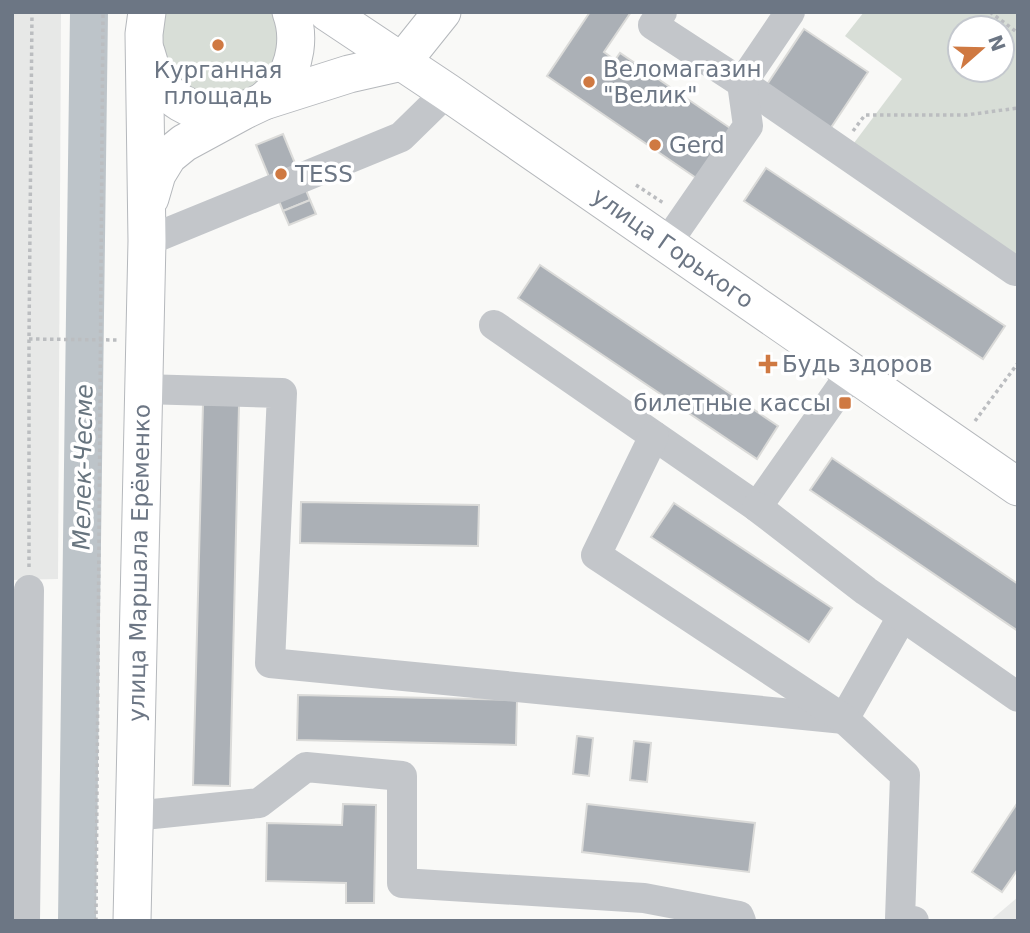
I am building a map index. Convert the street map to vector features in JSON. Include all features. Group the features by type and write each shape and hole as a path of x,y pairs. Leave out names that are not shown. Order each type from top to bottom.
{"main road":[{"path":"147,23 152,72 167,92 186,106 222,114 254,106 280,85 291,66 296,44 295,22 291,12"},
{"name":"улица Горького","path":"327,12 667,243 1018,487"},
{"path":"402,62 442,12"},
{"name":"улица Маршала Ерёменко","path":"132,921 147,241 147,23"},
{"name":"улица Маршала Ерёменко","path":"147,205 157,174 168,156 184,143 254,106 349,74 402,62"}],"street":[{"path":"662,12 653,25 1016,271"},
{"path":"667,243 748,125 742,83 790,12"},
{"path":"147,241 401,138 447,92"},
{"path":"494,325 757,506 866,592 1018,697"},
{"path":"757,506 852,372"},
{"path":"142,388 282,393 270,663 844,719"},
{"path":"654,436 596,555 844,719 905,775 900,919 914,921"},
{"path":"25,921 29,590"},
{"path":"844,719 902,617"},
{"path":"134,816 259,803 306,767 402,776 402,883 644,898 739,916 741,921"}],"path":[{"path":"29,590 32,12"},
{"path":"96,921 103,12"},
{"path":"990,12 1018,33"},
{"path":"839,150 865,115 966,116 1018,108"},
{"path":"29,340 100,339"},
{"path":"975,421 1018,363"}],"shaded area":[{"path":"12,12 61,12 58,579 12,580"},
{"path":"162,12 276,12 281,26 277,65 252,93 197,98 161,61"},
{"path":"864,12 1018,12 1018,256 854,143 902,79 845,36"},
{"path":"1018,897 1018,921 990,921 991,920"}],"building":[{"path":"590,12 631,12 604,52 615,60 620,53 730,128 705,184 547,76"},
{"path":"804,29 868,72 828,132 764,89"},
{"path":"283,134 310,200 283,211 256,145"},
{"path":"766,168 1005,326 983,359 744,201"},
{"path":"310,200 316,214 289,225 283,211"},
{"path":"540,265 778,426 757,459 518,298"},
{"path":"203,404 239,405 230,786 193,785"},
{"path":"832,458 1018,584 1018,631 810,490"},
{"path":"301,502 479,505 478,546 300,543"},
{"path":"674,503 832,608 809,642 651,537"},
{"path":"298,695 517,700 516,745 297,740"},
{"path":"577,736 593,738 589,776 573,774"},
{"path":"634,741 651,743 647,782 630,780"},
{"path":"1018,802 1018,869 1002,892 972,872"},
{"path":"343,804 376,805 374,903 346,903 346,883 266,881 267,823 342,825"},
{"path":"587,804 755,823 749,872 582,852"}],"waterway":[{"name":"Мелек-Чесме","path":"77,921 89,12"}],"place":[{"name":"Курганная площадь","path":"218,45"},
{"name":"Веломагазин \"Велик\"","path":"589,82"},
{"name":"Gerd","path":"655,145"},
{"name":"TESS","path":"281,174"},
{"name":"Будь здоров","path":"768,364"},
{"name":"билетные кассы","path":"845,403"}]}
